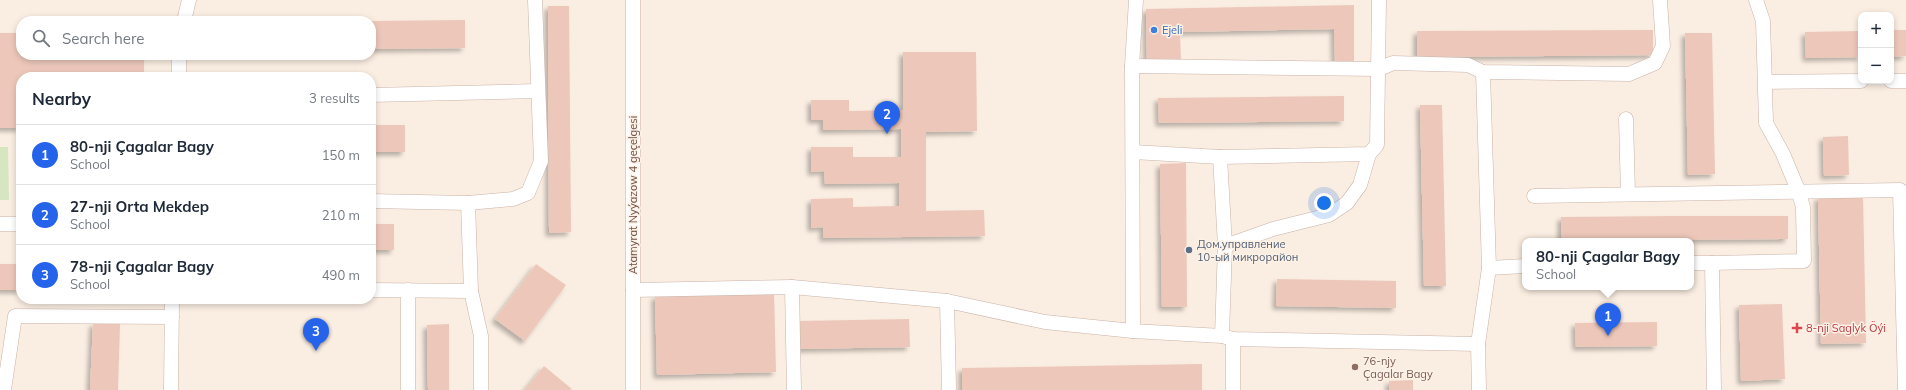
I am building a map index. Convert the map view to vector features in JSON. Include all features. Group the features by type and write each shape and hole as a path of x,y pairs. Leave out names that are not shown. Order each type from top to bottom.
{"street":[{"path":"185,16 189,0"},
{"path":"376,201 468,203 514,199 528,193 541,161 535,0"},
{"name":"Atamyrat Nyýazow 4 geçelgesi","path":"633,0 633,390"},
{"path":"1133,330 1132,66 1136,0"},
{"path":"1224,246 1272,229 1330,215 1347,203 1360,185 1368,154 1377,145 1379,0"},
{"path":"1132,66 1379,69 1393,63 1468,66 1483,72 1629,74 1655,63 1663,46 1660,0"},
{"path":"1694,263 1804,261 1803,207 1798,190 1783,154 1766,123 1762,21 1756,0"},
{"path":"179,60 179,72"},
{"path":"1479,390 1478,344 1490,268 1483,72"},
{"path":"1765,82 1858,81"},
{"path":"1894,81 1906,81"},
{"path":"376,95 538,91"},
{"path":"1626,119 1628,194"},
{"path":"1133,152 1220,157 1368,154"},
{"path":"1220,157 1227,338 1233,390"},
{"path":"1534,196 1798,190 1900,190 1905,390"},
{"path":"468,203 471,291 481,336 481,390"},
{"path":"0,224 16,224"},
{"path":"1712,263 1714,390"},
{"path":"1490,268 1522,266"},
{"path":"633,290 792,287 947,301 1045,322 1227,338 1478,344"},
{"path":"792,287 794,390"},
{"path":"376,290 471,291"},
{"path":"408,290 408,390"},
{"path":"947,301 949,390"},
{"path":"171,390 172,304"},
{"path":"4,390 16,316 172,317"}],"green space":[{"path":"0,147 8,147 9,200 0,200"}],"building":[{"path":"1354,5 1354,61 1335,62 1334,29 1180,32 1181,63 1147,64 1146,9"},
{"path":"548,6 569,6 571,232 549,233"},
{"path":"465,20 465,48 376,49 376,21"},
{"path":"1653,30 1653,55 1417,57 1417,31"},
{"path":"1894,30 1906,30 1906,56 1894,57"},
{"path":"1858,31 1858,57 1806,58 1805,32"},
{"path":"0,33 16,33 16,60 144,60 144,72 16,72 16,128 0,128"},
{"path":"1685,33 1712,33 1715,174 1688,175"},
{"path":"903,52 976,52 977,131 926,132 926,211 984,210 985,236 823,238 823,227 811,228 811,199 853,198 853,207 899,206 899,183 825,184 824,171 811,172 811,147 853,147 853,157 901,157 901,129 823,130 823,120 811,120 811,100 849,100 849,111 903,110"},
{"path":"1344,96 1344,121 1159,123 1158,98"},
{"path":"1420,105 1442,105 1446,286 1424,286"},
{"path":"376,125 405,125 405,152 376,152"},
{"path":"1848,136 1849,175 1824,176 1823,137"},
{"path":"1186,163 1187,307 1162,307 1160,164"},
{"path":"1863,196 1866,343 1821,344 1818,197"},
{"path":"1788,216 1788,239 1694,240 1694,238 1561,238 1561,217"},
{"path":"376,224 394,224 394,250 376,250"},
{"path":"0,264 16,264 16,290 0,290"},
{"path":"536,264 566,285 525,341 495,319"},
{"path":"1277,279 1396,281 1396,308 1276,306"},
{"path":"774,293 776,372 657,375 655,296"},
{"path":"1782,304 1785,379 1741,381 1739,305"},
{"path":"909,319 910,347 798,349 798,321"},
{"path":"1657,322 1657,346 1576,347 1575,323"},
{"path":"93,323 120,324 118,390 90,390"},
{"path":"449,324 449,390 428,390 427,325"},
{"path":"1202,364 1202,390 962,390 962,368"},
{"path":"544,366 572,389 525,390"},
{"path":"1413,380 1413,390 1389,390 1389,381"}],"place":[{"name":"Ejeli","path":"1154,30"},
{"name":"27-nji Orta Mekdep","path":"887,134"},
{"name":"Дом.управление 10-ый микрорайон","path":"1189,250"},
{"name":"8-nji Saglyk Öýi","path":"1797,328"},
{"name":"80-nji Çagalar Bagy","path":"1608,336"},
{"name":"78-nji Çagalar Bagy","path":"316,351"},
{"name":"76-njy Çagalar Bagy","path":"1355,367"}]}
